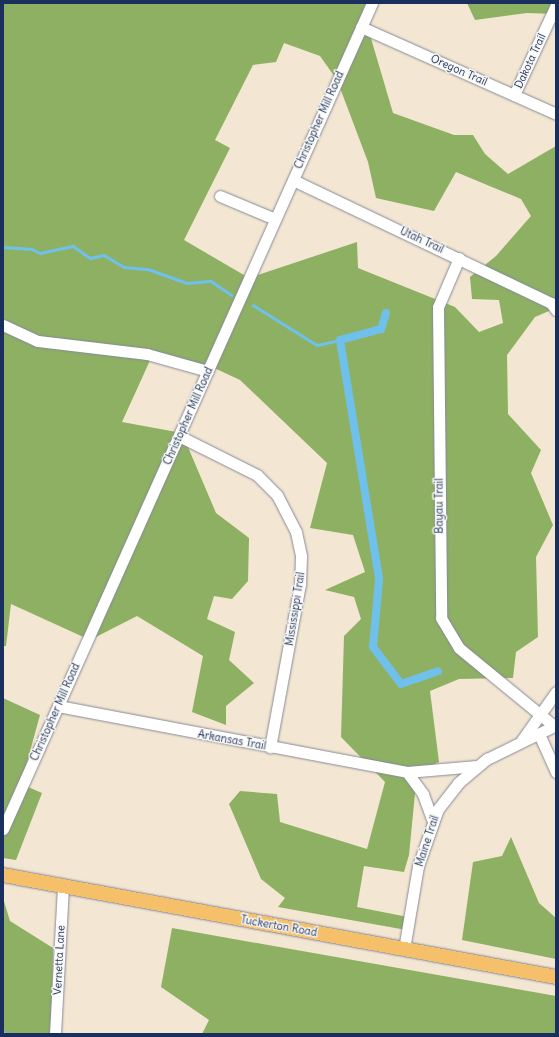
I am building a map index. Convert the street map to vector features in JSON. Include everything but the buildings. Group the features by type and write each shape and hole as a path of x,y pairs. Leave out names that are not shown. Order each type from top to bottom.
{"main road":[{"name":"Tuckerton Road","path":"3,875 556,977"}],"street":[{"name":"Christopher Mill Road","path":"3,830 372,3"},
{"name":"Dakota Trail","path":"514,95 556,5"},
{"name":"Oregon Trail","path":"361,28 556,114"},
{"name":"Utah Trail","path":"293,180 459,258 554,305"},
{"path":"220,196 275,219"},
{"name":"Bayau Trail","path":"459,258 438,307 441,618 459,648 541,715"},
{"path":"3,325 38,341 147,354 208,371"},
{"name":"Mississippi Trail","path":"179,436 256,476 276,495 296,532 300,584 270,747"},
{"path":"522,740 556,692"},
{"name":"Arkansas Trail","path":"58,706 407,772 478,766"},
{"path":"541,715 555,725"},
{"name":"Maine Trail","path":"404,949 418,866 432,819 446,796 478,766 522,740 539,734 555,725"},
{"path":"539,734 556,772"},
{"path":"407,772 423,794 432,819"},
{"name":"Vernetta Lane","path":"55,1034 63,886"}],"green space":[{"path":"3,3 372,3 365,18 393,113 454,135 473,135 485,154 508,174 556,146 556,308 535,317 507,355 508,414 541,450 531,473 553,525 536,557 538,637 516,652 513,678 459,679 430,691 439,762 417,773 409,855 404,872 364,866 357,907 413,918 412,931 278,907 285,898 261,879 229,804 240,791 277,794 280,822 367,849 385,782 341,737 344,636 361,619 354,597 325,590 365,572 353,535 310,528 327,463 240,380 212,367 152,356 122,422 182,433 216,513 249,538 248,581 232,599 214,596 207,619 235,632 229,660 254,683 226,706 226,725 192,712 203,656 137,616 90,640 11,604 6,646 3,646","holes":["284,43 320,56 337,80 368,162 376,198 434,211 456,172 521,199 531,216 496,256 470,277 472,299 499,300 503,323 479,332 455,307 358,268 357,242 249,278 184,240 230,148 215,140 253,65 276,62"]},
{"path":"467,3 556,3 556,14 527,13 475,20"},
{"path":"3,698 40,715 21,784 42,793 16,860 3,858"},
{"path":"511,837 539,903 556,918 556,959 462,940 473,862 502,856"},
{"path":"3,898 10,921 53,948 52,1034 3,1034"},
{"path":"172,928 556,996 556,1034 202,1034 209,1020 161,987"}],"waterway":[{"path":"3,247 32,249 40,253 73,246 90,258 104,255 124,267 148,269 187,283 211,281 232,295"},
{"path":"253,305 317,345 340,340"},
{"path":"386,313 381,329 340,340 379,579 373,647 401,684 438,671"}]}
